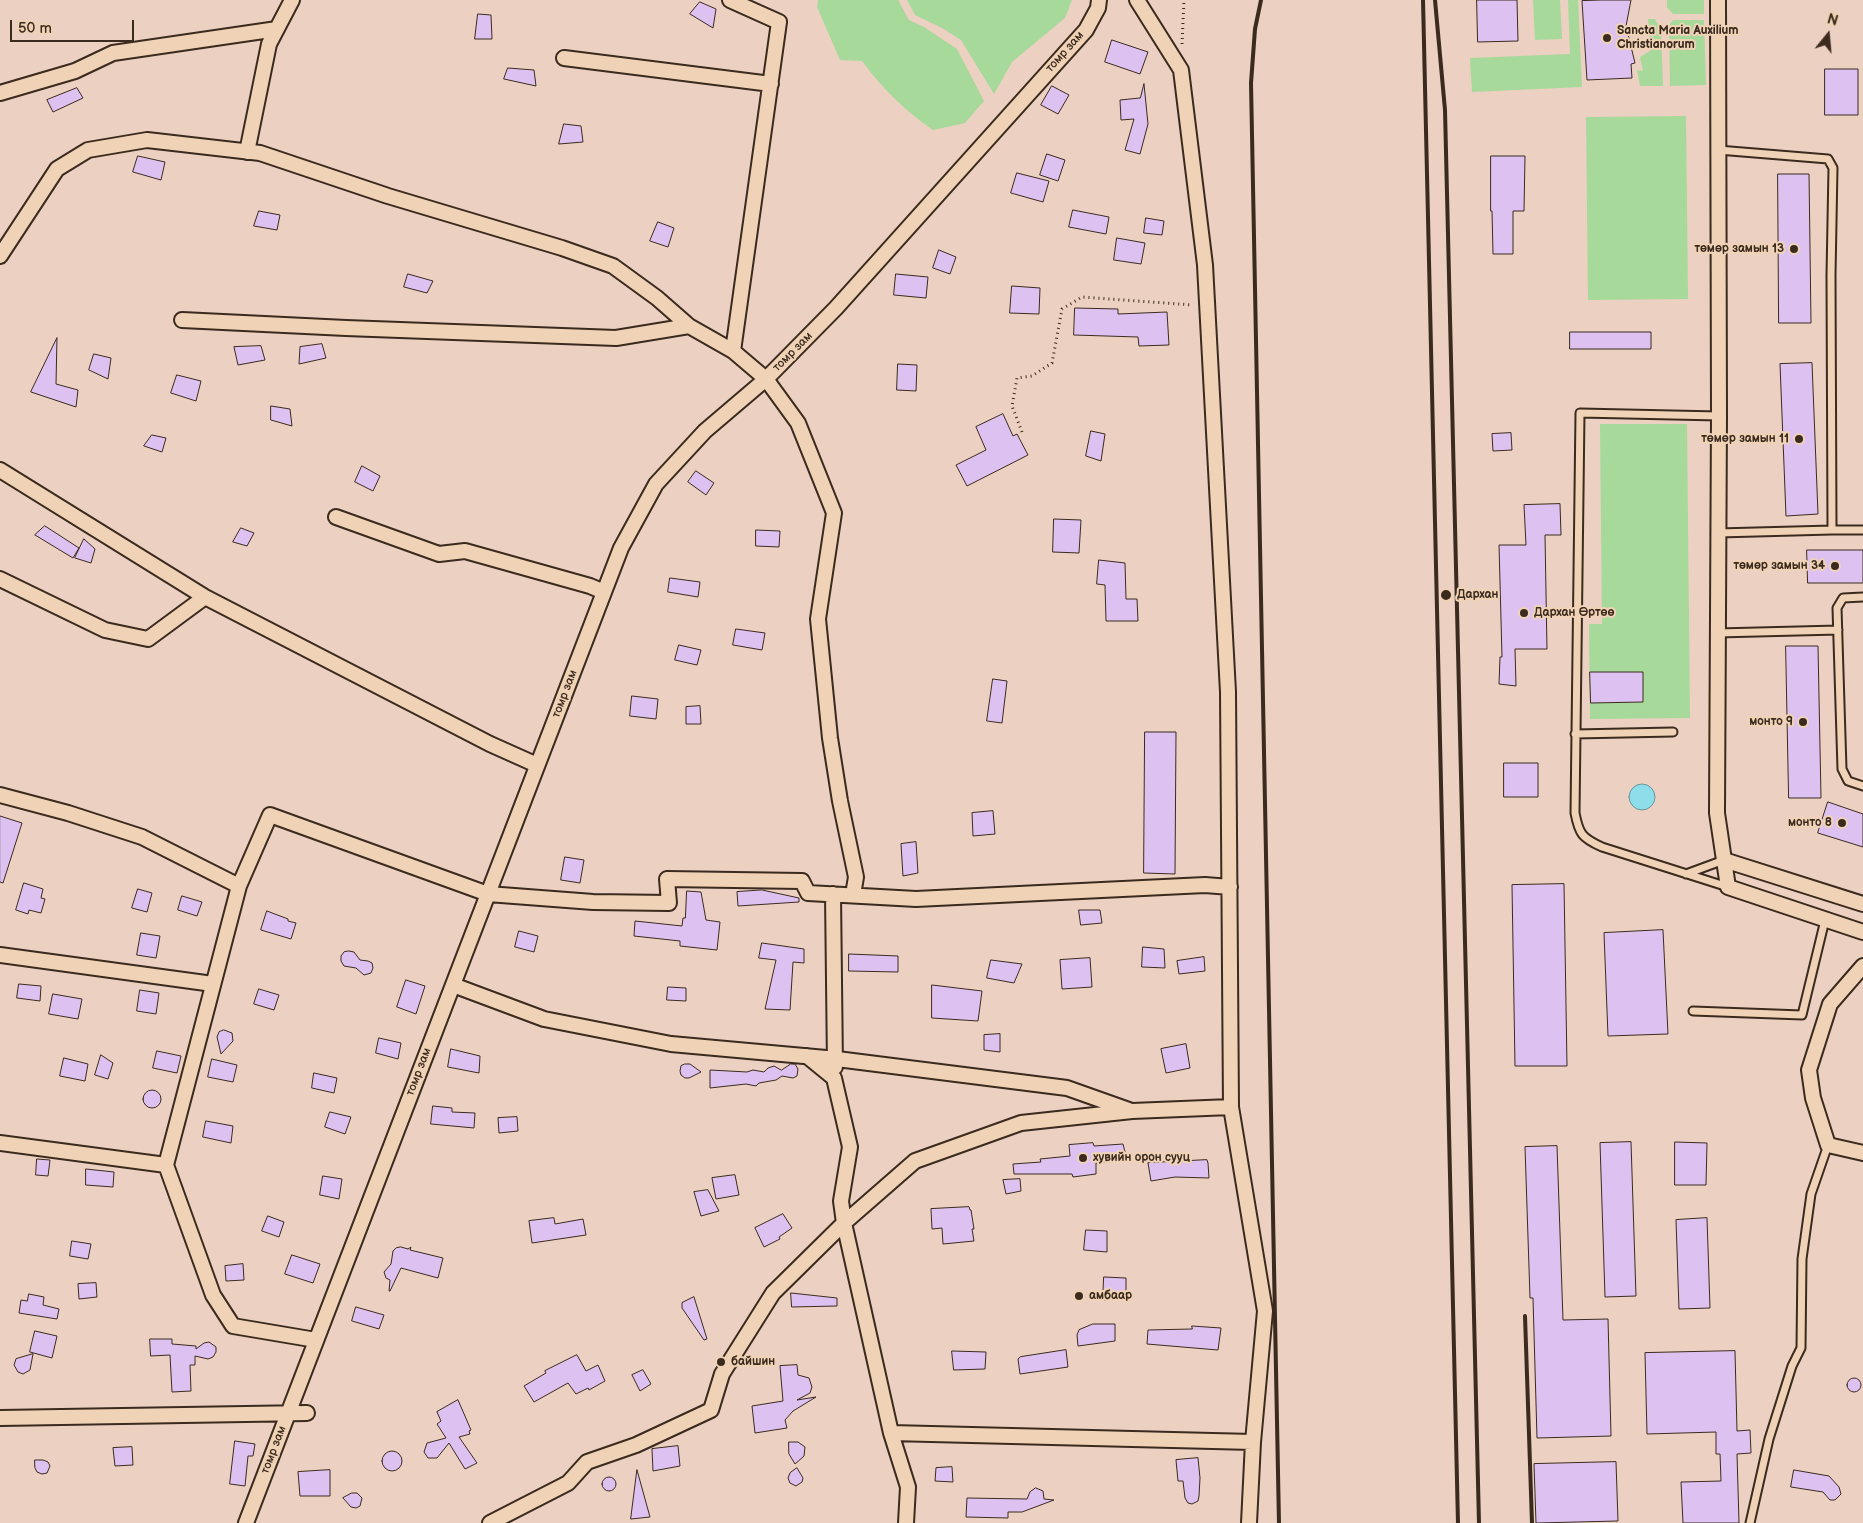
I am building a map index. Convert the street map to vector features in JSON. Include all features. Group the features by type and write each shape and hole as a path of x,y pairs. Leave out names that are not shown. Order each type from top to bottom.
{"street":[{"path":"247,152 269,44 292,0"},
{"path":"730,0 779,22 733,351"},
{"name":"томр зам","path":"246,1523 620,548 656,484 705,430 766,379 836,308 1086,30 1098,8 1099,0"},
{"path":"1136,0 1181,70 1205,265 1228,692 1231,1107 1265,1311 1253,1442 1249,1523"},
{"path":"1718,0 1719,416 1717,813 1728,887 1863,932"},
{"path":"0,94 75,71 113,53 277,29"},
{"path":"564,58 771,84"},
{"path":"0,256 57,169 88,150 147,140 260,153 388,196 562,248 613,266 657,298 689,326 733,351 766,379 798,423 834,513 818,619 830,738 840,801 856,877 854,895"},
{"path":"182,320 616,338 689,326"},
{"path":"0,470 205,597 490,744 537,765"},
{"path":"336,517 439,554 465,550 590,586 604,592"},
{"path":"0,579 105,630 148,639 205,597"},
{"path":"0,795 68,813 142,837 239,886"},
{"path":"316,1340 233,1326 213,1295 166,1165 239,886 270,815 488,894 594,902 669,903 667,879 802,881 808,893 916,899 1205,885 1230,887"},
{"path":"1724,860 1863,904"},
{"path":"833,894 836,1059 834,1078 850,1147 841,1201 844,1223 891,1433 908,1486 906,1523"},
{"path":"0,955 213,984"},
{"path":"1863,966 1830,1004 1809,1070 1813,1098 1828,1145 1863,1153"},
{"path":"453,985 544,1019 670,1044 836,1059 1067,1088 1132,1111"},
{"path":"807,1056 834,1078"},
{"path":"490,1523 568,1483 587,1462 636,1446 711,1410 722,1374 773,1293 844,1223 915,1161 1022,1123 1132,1111 1231,1107"},
{"path":"0,1143 166,1165"},
{"path":"0,1418 306,1413"},
{"path":"891,1433 1253,1442"}],"lane":[{"path":"1718,150 1828,159 1833,168 1832,530"},
{"path":"1719,416 1580,413 1575,813 1578,829 1586,840 1602,847 1728,887"},
{"path":"1718,533 1863,530"},
{"path":"1863,597 1843,598 1837,608 1842,769 1848,781 1863,786"},
{"path":"1717,633 1838,630"},
{"path":"1575,734 1674,732"},
{"path":"1686,874 1724,860"},
{"path":"1694,1011 1802,1015 1825,920"},
{"path":"1750,1523 1769,1439 1792,1366 1801,1348 1803,1249 1811,1194 1828,1145"}],"path":[{"path":"1181,70 1184,0"},
{"path":"1022,432 1012,406 1018,378 1032,376 1052,363 1062,309 1082,297 1193,305 1207,296"}],"green space":[{"path":"818,0 898,0 909,20 924,27 957,49 984,101 965,123 933,130 895,98 862,61 840,60 817,7"},
{"path":"907,0 1072,0 1065,18 1012,62 994,94 961,40 915,15"},
{"path":"1533,0 1560,0 1562,39 1535,40"},
{"path":"1568,0 1578,0 1582,87 1472,92 1470,58 1570,54"},
{"path":"1667,0 1704,0 1704,14 1673,14 1667,7"},
{"path":"1648,19 1655,19 1661,25 1663,86 1640,86 1637,70 1643,71 1640,57 1650,51"},
{"path":"1673,20 1704,20 1706,85 1670,86 1669,25"},
{"path":"1686,116 1688,299 1588,300 1586,117"},
{"path":"1600,424 1687,424 1690,718 1590,719 1589,624 1602,624"}],"water":[{"path":"1642,784 1651,788 1655,797 1651,806 1642,810 1633,806 1629,797 1633,788"}],"building":[{"path":"1477,0 1517,0 1518,41 1478,42"},
{"name":"Sancta Maria Auxilium Christianorum","path":"1631,0 1626,26 1635,63 1631,64 1632,78 1587,80 1582,1"},
{"path":"700,2 716,9 713,28 690,14"},
{"path":"478,14 491,15 492,39 475,39"},
{"path":"1112,40 1148,52 1140,74 1105,62"},
{"path":"508,68 534,70 536,86 504,79"},
{"path":"1825,69 1858,69 1858,115 1825,115"},
{"path":"1144,84 1148,124 1140,154 1125,150 1134,119 1121,120 1120,100 1140,98"},
{"path":"1052,86 1069,95 1058,114 1041,105"},
{"path":"77,88 83,98 53,112 47,100"},
{"path":"564,124 581,126 583,142 559,144"},
{"path":"1047,154 1065,160 1058,181 1040,175"},
{"path":"138,156 165,162 161,180 133,172"},
{"path":"1491,156 1525,156 1524,211 1513,211 1513,254 1493,254"},
{"path":"1017,173 1049,181 1043,202 1011,193"},
{"name":"төмөр замын 13","path":"1778,174 1809,174 1811,323 1779,323"},
{"path":"1073,210 1109,217 1106,234 1069,227"},
{"path":"259,211 280,215 277,230 254,226"},
{"path":"1146,218 1164,221 1162,235 1144,233"},
{"path":"658,222 674,228 668,247 650,241"},
{"path":"1117,238 1145,243 1141,264 1114,260"},
{"path":"939,250 956,257 950,274 933,268"},
{"path":"408,274 433,281 427,293 404,287"},
{"path":"896,274 928,277 926,298 894,295"},
{"path":"1012,286 1040,288 1039,314 1010,313"},
{"path":"1075,308 1118,309 1118,314 1167,312 1169,345 1139,346 1138,337 1074,335"},
{"path":"1570,332 1651,332 1651,349 1570,349"},
{"path":"57,338 56,384 78,390 76,407 31,392"},
{"path":"322,344 326,358 299,364 300,347"},
{"path":"261,346 265,360 238,365 234,347"},
{"path":"94,354 111,358 108,379 89,370"},
{"name":"төмөр замын 11","path":"1812,363 1818,514 1786,516 1780,364"},
{"path":"898,364 917,365 916,391 897,390"},
{"path":"177,375 201,381 196,401 171,393"},
{"path":"271,406 290,409 292,426 271,420"},
{"path":"1003,414 1013,436 1017,434 1028,455 967,486 956,465 986,450 976,427"},
{"path":"1091,431 1105,434 1101,461 1086,456"},
{"path":"1511,433 1512,450 1493,451 1492,434"},
{"path":"152,435 166,438 162,452 144,446"},
{"path":"362,466 380,476 373,491 355,482"},
{"path":"696,471 714,483 706,495 688,482"},
{"name":"Дархан Өртөө","path":"1560,504 1561,535 1545,535 1547,649 1515,649 1516,686 1499,684 1500,657 1502,657 1499,545 1526,545 1524,505"},
{"path":"1054,519 1081,520 1079,553 1053,552"},
{"path":"45,526 79,548 73,558 35,535"},
{"path":"241,528 254,533 247,546 233,542"},
{"path":"756,530 780,531 779,547 756,546"},
{"path":"84,539 95,549 91,563 75,558"},
{"name":"төмөр замын 34","path":"1807,550 1863,550 1863,583 1808,583"},
{"path":"1099,560 1125,563 1126,599 1137,599 1138,621 1106,621 1105,585 1097,584"},
{"path":"670,578 700,582 698,597 668,592"},
{"path":"736,629 765,633 762,650 733,645"},
{"path":"679,645 701,650 697,665 675,660"},
{"name":"монто 9","path":"1786,646 1818,646 1821,798 1789,798"},
{"path":"1590,672 1643,672 1643,702 1591,703"},
{"path":"993,679 1007,681 1002,723 987,721"},
{"path":"632,696 658,699 656,719 630,716"},
{"path":"700,706 701,724 686,724 686,707"},
{"path":"1145,732 1176,732 1175,874 1144,873"},
{"path":"1504,763 1538,763 1538,797 1504,797"},
{"name":"монто 8","path":"1828,802 1863,814 1863,847 1818,833"},
{"path":"993,811 995,834 973,836 972,813"},
{"path":"0,816 22,823 3,883 0,882"},
{"path":"916,842 918,873 903,876 901,844"},
{"path":"565,857 584,860 580,883 561,880"},
{"path":"24,883 43,889 41,898 45,899 41,913 29,910 28,914 16,910"},
{"path":"1564,884 1567,1066 1515,1066 1512,885"},
{"path":"138,889 152,893 147,912 132,908"},
{"path":"762,890 799,898 799,902 738,906 737,892"},
{"path":"687,891 701,892 706,920 720,922 717,950 680,946 680,941 634,936 635,921 682,926 683,918 685,918"},
{"path":"182,896 202,902 197,916 178,910"},
{"path":"1079,910 1100,910 1102,923 1081,925"},
{"path":"267,911 296,923 291,939 261,930"},
{"path":"1663,930 1668,1034 1608,1036 1604,933"},
{"path":"519,931 538,936 534,952 515,947"},
{"path":"141,933 160,936 156,958 137,955"},
{"path":"762,943 804,949 804,963 793,962 790,1010 765,1009 776,960 759,958"},
{"path":"1143,947 1164,949 1165,968 1142,967"},
{"path":"344,952 354,952 360,960 372,963 371,973 364,975 356,968 344,966 341,956"},
{"path":"849,954 898,956 898,972 849,971"},
{"path":"1204,957 1205,971 1179,974 1177,961"},
{"path":"1090,958 1092,987 1062,989 1060,960"},
{"path":"991,960 1022,964 1014,983 987,978"},
{"path":"406,980 425,986 416,1014 397,1007"},
{"path":"19,984 41,986 40,1001 17,998"},
{"path":"932,985 982,991 978,1021 932,1018"},
{"path":"668,987 686,988 686,1001 667,1000"},
{"path":"259,989 279,995 274,1010 254,1004"},
{"path":"140,990 159,993 156,1014 137,1011"},
{"path":"53,994 82,999 78,1019 49,1014"},
{"path":"224,1030 232,1033 233,1041 221,1054 217,1037 219,1032"},
{"path":"1000,1034 1000,1052 984,1050 984,1035"},
{"path":"379,1038 401,1043 398,1059 376,1053"},
{"path":"1186,1044 1190,1068 1166,1073 1161,1049"},
{"path":"451,1049 480,1056 479,1073 448,1067"},
{"path":"157,1051 181,1056 177,1073 153,1068"},
{"path":"101,1055 113,1063 108,1079 95,1075"},
{"path":"64,1058 88,1064 85,1081 60,1076"},
{"path":"212,1059 237,1065 233,1082 208,1077"},
{"path":"690,1064 701,1072 685,1078 681,1075 680,1071 681,1066"},
{"path":"791,1064 795,1064 798,1069 797,1076 793,1078 782,1076 776,1080 759,1083 756,1086 746,1084 710,1088 710,1070 747,1072 753,1070 764,1072 774,1066 781,1070"},
{"path":"314,1073 337,1078 334,1093 312,1088"},
{"path":"152,1090 158,1093 161,1099 158,1105 152,1108 146,1105 143,1099 146,1093"},
{"path":"433,1106 452,1108 452,1112 475,1113 474,1128 431,1124"},
{"path":"330,1112 351,1117 345,1134 325,1127"},
{"path":"517,1117 518,1131 499,1133 498,1118"},
{"path":"206,1121 233,1126 231,1143 203,1137"},
{"path":"1631,1142 1636,1296 1605,1297 1600,1143"},
{"path":"1675,1142 1707,1143 1706,1185 1675,1185"},
{"path":"1093,1143 1094,1146 1123,1144 1127,1160 1096,1163 1096,1174 1073,1177 1072,1174 1014,1174 1013,1164 1041,1162 1040,1159 1070,1156 1069,1145"},
{"path":"1557,1146 1563,1320 1608,1319 1611,1436 1537,1438 1533,1298 1530,1298 1525,1147"},
{"path":"37,1159 50,1160 48,1176 36,1175"},
{"path":"1207,1160 1209,1178 1175,1177 1151,1181 1148,1163"},
{"path":"86,1169 114,1172 113,1187 86,1185"},
{"path":"735,1175 739,1195 716,1199 712,1178"},
{"path":"323,1176 342,1179 339,1199 320,1195"},
{"path":"1020,1179 1021,1191 1006,1194 1003,1180"},
{"path":"708,1190 719,1211 701,1216 694,1192"},
{"path":"969,1207 974,1229 972,1229 974,1241 943,1244 942,1228 932,1229 931,1209"},
{"path":"783,1214 792,1228 779,1237 780,1239 764,1247 755,1228"},
{"path":"268,1216 284,1222 279,1237 262,1231"},
{"path":"554,1218 555,1224 583,1219 586,1235 532,1243 529,1221"},
{"path":"1707,1218 1710,1308 1679,1309 1676,1220"},
{"path":"1086,1230 1107,1231 1107,1252 1084,1250"},
{"path":"72,1241 91,1244 88,1259 70,1256"},
{"path":"401,1247 408,1249 411,1247 410,1250 443,1258 438,1278 401,1268 389,1291 390,1280 386,1278 384,1272 391,1264 393,1251"},
{"path":"292,1255 320,1264 313,1283 285,1274"},
{"path":"243,1264 244,1280 226,1281 225,1266"},
{"path":"1104,1277 1126,1278 1126,1298 1104,1300"},
{"path":"96,1283 97,1297 79,1299 78,1284"},
{"path":"791,1293 837,1298 837,1306 792,1307"},
{"path":"29,1294 44,1297 43,1305 59,1309 57,1319 19,1313 21,1300 27,1301"},
{"path":"694,1297 707,1339 704,1340 682,1308 682,1303"},
{"path":"356,1307 384,1315 379,1329 352,1321"},
{"path":"1093,1324 1115,1324 1115,1341 1078,1346 1077,1335 1079,1330"},
{"path":"1192,1326 1221,1328 1218,1350 1147,1344 1148,1330 1192,1329"},
{"path":"35,1331 57,1336 52,1358 30,1352"},
{"path":"150,1339 172,1339 172,1344 196,1346 196,1349 209,1342 216,1347 216,1352 213,1357 208,1359 195,1356 195,1365 190,1365 191,1391 172,1392 170,1355 151,1356"},
{"path":"1066,1350 1068,1367 1020,1374 1018,1359 1020,1357"},
{"path":"952,1351 986,1352 985,1369 954,1370"},
{"path":"1735,1351 1737,1431 1750,1430 1751,1453 1737,1454 1739,1523 1683,1523 1681,1482 1721,1481 1720,1454 1716,1454 1716,1432 1647,1434 1645,1353"},
{"path":"33,1354 30,1370 23,1374 18,1372 14,1365 16,1359"},
{"path":"577,1355 586,1371 598,1365 605,1381 589,1390 588,1388 576,1394 568,1383 534,1402 524,1386 546,1373 545,1371"},
{"path":"797,1365 798,1375 809,1378 812,1387 810,1393 797,1400 816,1397 793,1411 785,1420 787,1428 755,1433 752,1406 783,1401 780,1366"},
{"path":"643,1370 651,1384 640,1391 632,1375"},
{"path":"1851,1378 1857,1378 1861,1385 1857,1392 1851,1392 1847,1388 1847,1382"},
{"path":"458,1400 471,1430 469,1431 470,1434 459,1437 477,1463 465,1469 449,1443 437,1458 428,1458 424,1452 427,1443 446,1438 437,1424 441,1421 437,1412"},
{"path":"235,1441 255,1444 253,1456 248,1456 245,1486 230,1484"},
{"path":"789,1442 798,1442 805,1447 804,1456 795,1464 789,1454"},
{"path":"678,1446 680,1466 653,1471 652,1449"},
{"path":"132,1447 133,1465 115,1466 113,1448"},
{"path":"392,1451 399,1454 402,1461 399,1468 392,1471 385,1468 382,1461 385,1454"},
{"path":"1198,1458 1199,1496 1198,1501 1192,1504 1188,1503 1185,1498 1183,1481 1178,1481 1176,1460"},
{"path":"35,1460 48,1462 50,1466 47,1473 37,1472"},
{"path":"1616,1462 1618,1521 1536,1523 1534,1464"},
{"path":"952,1467 953,1482 935,1481 936,1468"},
{"path":"797,1468 803,1478 802,1482 796,1486 790,1483 788,1478 790,1473"},
{"path":"330,1470 330,1496 300,1496 298,1472"},
{"path":"637,1470 650,1517 631,1519"},
{"path":"1794,1470 1829,1476 1839,1487 1841,1494 1835,1500 1830,1500 1823,1492 1791,1487"},
{"path":"609,1477 614,1479 616,1484 614,1489 609,1491 604,1489 602,1484 604,1479"},
{"path":"1036,1488 1043,1491 1044,1499 1054,1500 1022,1512 1008,1512 1008,1518 966,1517 967,1498 1027,1499 1030,1492"},
{"path":"352,1493 357,1493 362,1498 360,1506 356,1508 351,1507 343,1498"}],"railway":[{"path":"1261,0 1255,29 1251,83 1279,1523"},
{"path":"1423,0 1458,1523"},
{"path":"1435,0 1445,110 1479,1523"},
{"path":"1525,1316 1532,1523"}],"place":[{"name":"Sancta Maria Auxilium Christianorum","path":"1607,38"},
{"name":"төмөр замын 13","path":"1794,249"},
{"name":"төмөр замын 11","path":"1799,439"},
{"name":"төмөр замын 34","path":"1835,566"},
{"name":"Дархан","path":"1446,595"},
{"name":"Дархан Өртөө","path":"1524,613"},
{"name":"монто 9","path":"1803,722"},
{"name":"монто 8","path":"1842,823"},
{"name":"хувийн орон сууц","path":"1083,1158"},
{"name":"амбаар","path":"1079,1296"},
{"name":"байшин","path":"721,1362"}]}
